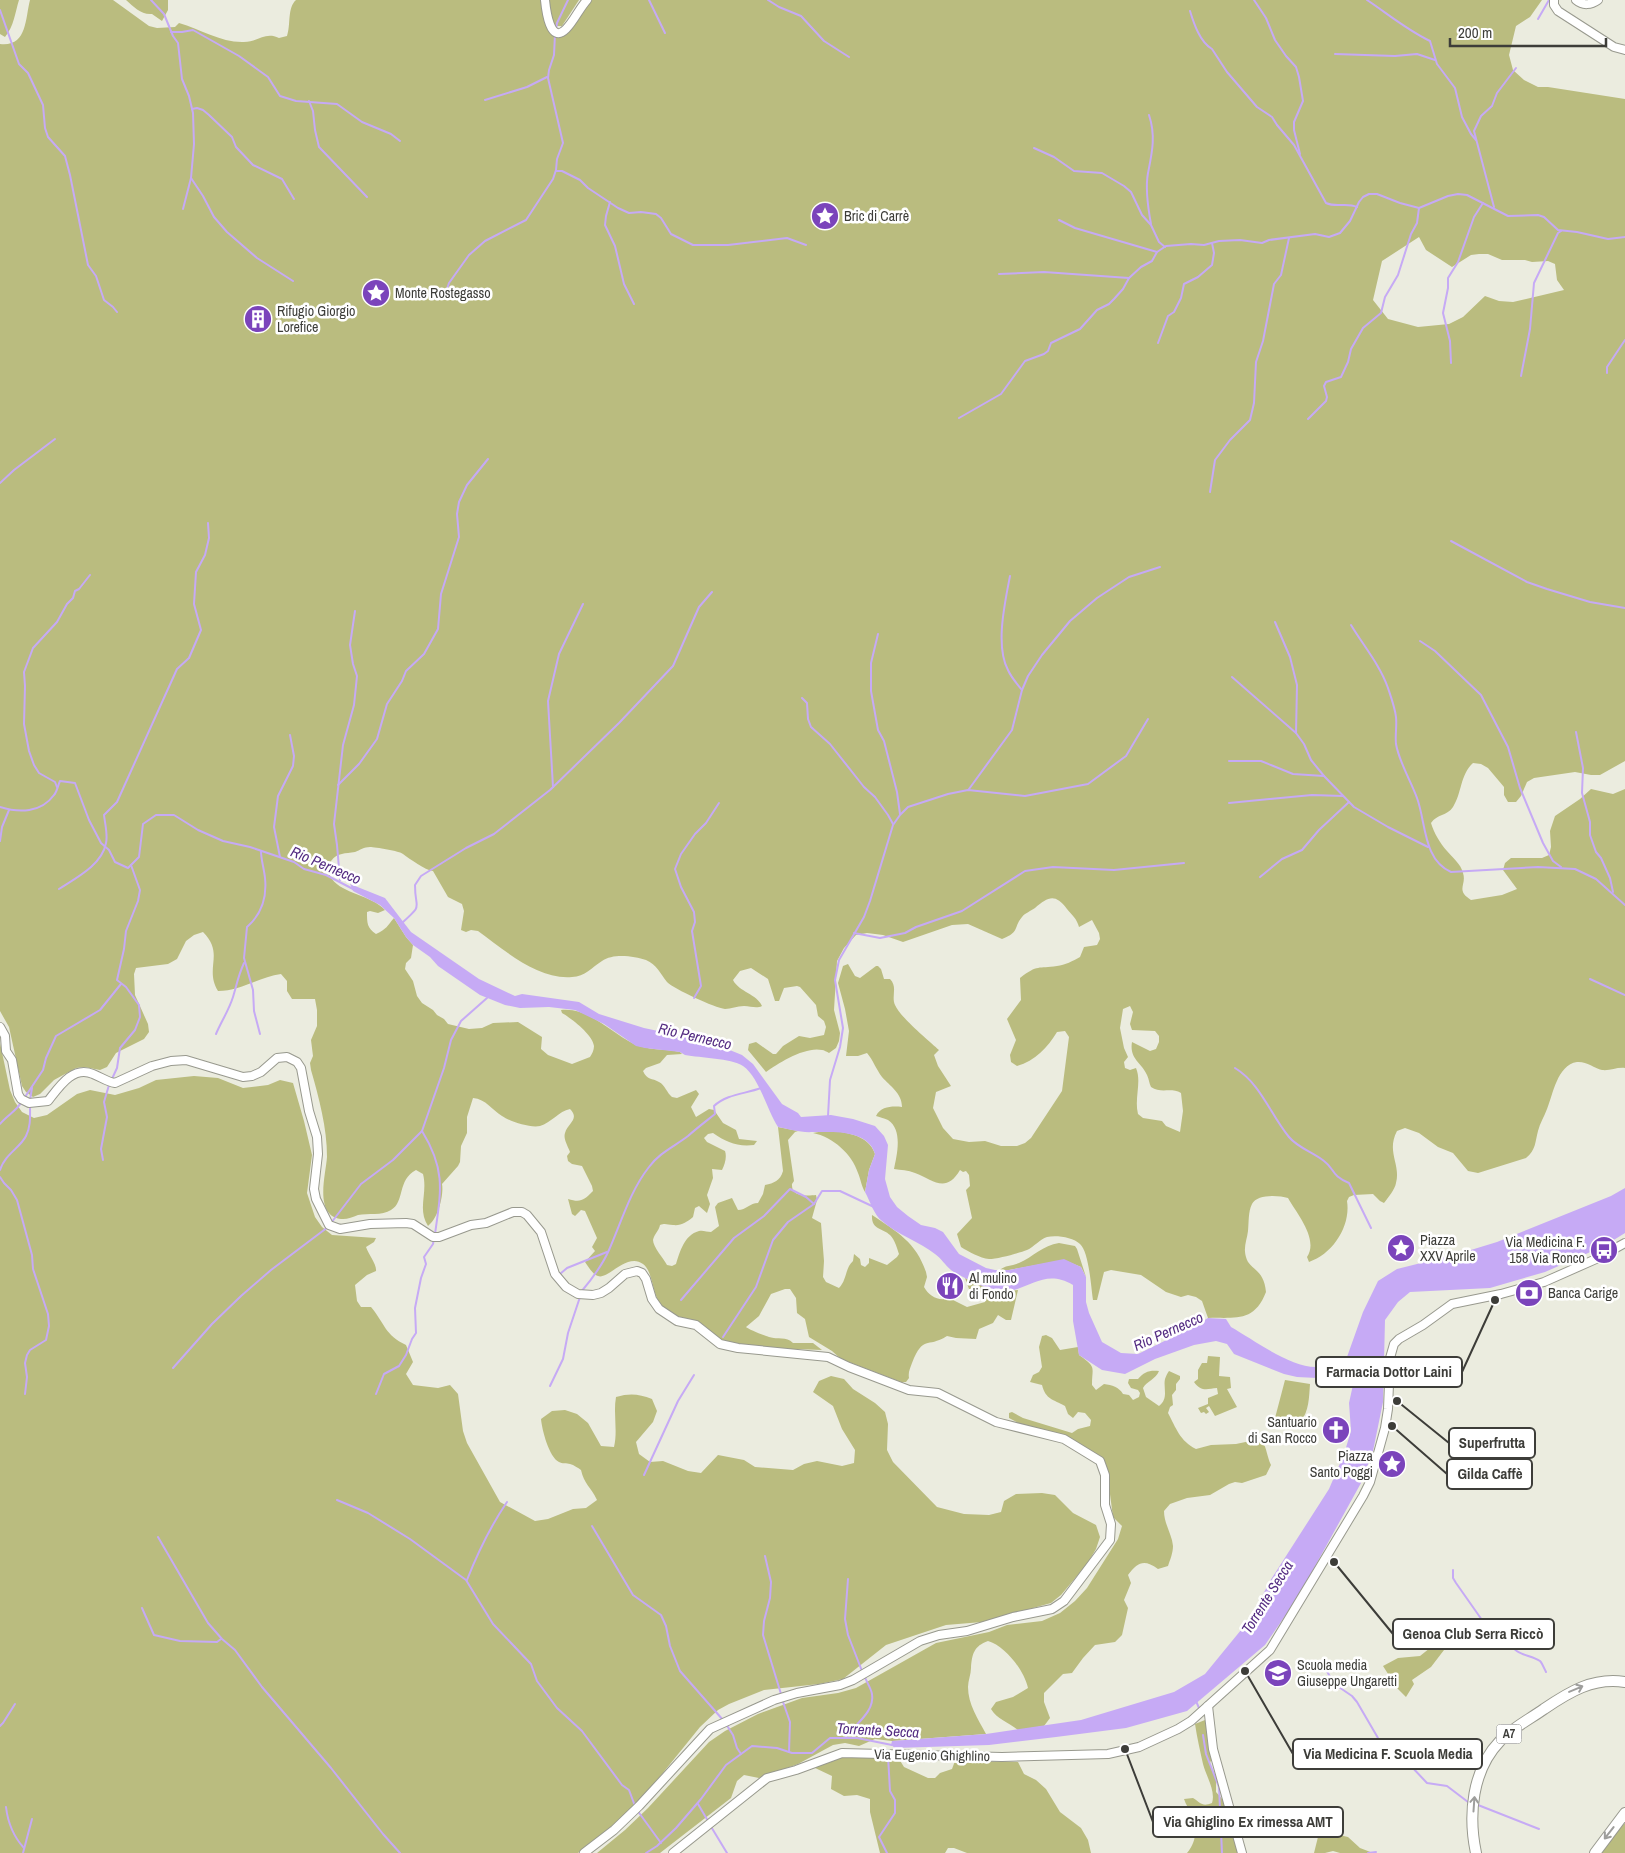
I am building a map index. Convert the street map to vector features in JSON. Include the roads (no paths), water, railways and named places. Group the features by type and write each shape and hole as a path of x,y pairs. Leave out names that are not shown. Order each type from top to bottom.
{"highway":[{"name":"A7","path":"1476,1853 1473,1818 1475,1789 1485,1763 1500,1742 1573,1690 1602,1682 1625,1682"},
{"path":"1595,1853 1625,1813"}],"main road":[{"path":"545,0 551,29 556,33 567,28 587,0"},
{"path":"1554,0 1554,5 1558,11 1614,47 1625,50"},
{"path":"1576,0 1586,4 1598,0"},
{"path":"0,1027 5,1036 6,1051 12,1060 18,1094 21,1099 29,1103 48,1101 68,1078 75,1073 91,1073 116,1083 163,1062 186,1060 243,1077 261,1072 277,1058 287,1057 297,1062 302,1068 309,1111 317,1137 318,1154 314,1189 316,1199 332,1228 340,1229 370,1224 406,1223 413,1224 433,1237 439,1237 513,1212 522,1212 528,1215 541,1232 555,1274 562,1283 578,1294 593,1295 601,1293 625,1274 638,1271 646,1279 652,1299 659,1309 677,1321 696,1325 720,1344 738,1348 828,1357 848,1367 910,1390 938,1393 996,1422 1064,1439 1100,1461 1105,1476 1105,1505 1111,1524 1110,1540 1064,1601 1052,1609 920,1641 847,1682 774,1700 710,1729 639,1806 614,1830 584,1853"},
{"name":"Via Eugenio Ghighlino","path":"673,1853 767,1778 842,1754 1002,1757 1108,1754 1139,1747 1191,1721 1270,1650 1363,1496 1370,1482 1385,1428 1388,1409 1390,1358 1394,1344 1399,1338 1423,1325 1452,1304 1537,1284 1596,1259 1625,1243"},
{"path":"1208,1706 1214,1749 1242,1853"}],"water":[{"path":"350,884 385,898 411,932 479,979 515,996 522,994 579,1002 599,1014 644,1028 710,1042 742,1055 753,1064 782,1104 798,1113 801,1117 831,1115 875,1126 884,1136 888,1145 885,1179 890,1197 897,1207 921,1225 943,1232 959,1254 986,1268 1009,1270 1064,1259 1081,1267 1086,1277 1086,1302 1089,1313 1102,1342 1121,1353 1138,1354 1208,1318 1226,1319 1231,1327 1284,1358 1307,1366 1325,1366 1347,1357 1363,1312 1378,1281 1397,1269 1497,1242 1611,1196 1625,1188 1625,1233 1604,1246 1545,1272 1490,1288 1410,1292 1398,1302 1385,1320 1383,1402 1373,1451 1361,1483 1298,1597 1265,1645 1187,1711 1126,1728 1056,1737 989,1745 895,1748 891,1745 892,1741 986,1734 1081,1720 1174,1692 1205,1674 1250,1619 1270,1581 1329,1489 1344,1454 1351,1431 1349,1403 1358,1362 1348,1373 1335,1377 1297,1377 1284,1374 1234,1354 1227,1344 1216,1341 1194,1345 1155,1359 1125,1374 1102,1370 1079,1355 1073,1321 1073,1285 1053,1278 1044,1279 1010,1291 1000,1292 990,1289 955,1272 929,1250 888,1226 879,1218 874,1212 865,1192 869,1170 875,1154 865,1140 839,1132 804,1132 778,1127 754,1078 749,1071 737,1063 636,1046 604,1024 575,1010 549,1007 520,1008 505,1005 480,995 438,966 430,957 413,945 394,918 380,905 353,891"}],"waterway":[{"path":"151,0 164,14 178,43 182,79 193,113 194,144 191,178 183,209"},
{"path":"556,29 568,0"},
{"path":"649,0 665,33"},
{"path":"768,0 801,16 824,41 849,57"},
{"path":"1254,0 1266,18 1275,40 1296,67 1299,77 1303,101 1294,122 1294,130 1300,154"},
{"path":"1367,0 1405,27 1430,41 1437,64 1455,88 1462,117 1476,140"},
{"path":"1538,19 1549,0"},
{"path":"0,10 19,64 28,73 43,105 45,128 48,137 65,156 88,265 96,276 104,300 117,312"},
{"path":"1190,11 1204,42 1212,49 1227,72 1257,107 1272,117 1294,145 1326,203 1357,207"},
{"path":"171,32 193,30 239,56 268,77 280,96 296,101 337,104 362,122 391,134 400,141"},
{"path":"446,292 449,283 469,255 485,241 526,220 553,179 563,143 548,78 554,55 555,34"},
{"path":"1335,54 1395,56 1417,54 1435,60"},
{"path":"1494,207 1474,131 1481,116 1492,106 1497,93 1516,68"},
{"path":"485,100 527,87 547,77"},
{"path":"309,101 313,111 319,147 367,197"},
{"path":"192,109 203,110 209,115 232,137 236,147 253,165 282,179 294,199"},
{"path":"1149,115 1153,144 1147,179 1151,224"},
{"path":"1034,148 1054,157 1074,171 1102,173 1124,186 1131,192 1142,215 1151,225 1159,242 1165,247"},
{"path":"556,171 562,171 580,180 588,188 629,213 656,214 661,218 671,234 693,245 728,245 787,238 806,245"},
{"path":"191,178 214,217 227,232 257,258 293,281"},
{"path":"959,418 1001,394 1025,361 1044,354 1048,351 1051,343 1080,329 1097,310 1114,299 1123,289 1129,278 1141,267 1152,261 1157,252 1166,246 1204,245 1219,241 1240,240 1262,243 1269,240 1315,234 1329,237 1340,233 1350,221 1359,202 1369,194 1377,194 1419,208 1448,196 1467,195 1508,216 1538,215 1544,217 1558,230 1608,239 1625,237"},
{"path":"610,202 605,225 615,246 624,284 634,304"},
{"path":"1451,363 1450,341 1443,313 1448,278 1458,262 1474,217 1483,203"},
{"path":"1308,419 1326,401 1327,397 1324,386 1326,382 1341,377 1348,362 1351,349 1363,328 1381,313 1385,297 1398,275 1411,234 1417,223 1419,208"},
{"path":"1059,220 1075,228 1157,252"},
{"path":"1521,376 1530,329 1534,283 1558,233 1561,231"},
{"path":"1210,492 1215,460 1230,440 1250,420 1254,403 1256,362 1263,341 1274,284 1281,275 1289,238"},
{"path":"1158,343 1168,316 1174,312 1181,298 1184,284 1198,277 1212,265 1214,253 1212,243"},
{"path":"999,274 1044,272 1129,278"},
{"path":"1607,373 1607,367 1625,340"},
{"path":"0,483 55,439"},
{"path":"338,785 359,764 377,739 387,704 402,681 406,671 424,654 438,629 441,594 459,537 457,514 459,502 467,485 488,459"},
{"path":"59,889 87,870 104,851 107,837 104,815 117,802 177,669 189,658 201,630 194,604 196,572 205,555 209,538 208,523"},
{"path":"1451,541 1527,582 1590,602 1625,608"},
{"path":"969,789 1012,730 1022,690 1028,676 1042,655 1070,621 1097,598 1129,577 1160,567"},
{"path":"57,787 55,782 39,773 29,751 24,724 24,672 33,648 57,622 67,604 73,598 75,591 79,589 90,575"},
{"path":"1010,576 1002,624 1002,649 1009,673 1022,690"},
{"path":"402,923 416,909 415,885 421,876 466,848 494,834 550,790 619,723 673,666 699,607 712,592"},
{"path":"553,787 548,701 559,654 583,604"},
{"path":"340,880 334,824 343,745 354,705 357,676 350,645 355,611"},
{"path":"1275,622 1290,657 1297,685 1296,733"},
{"path":"1351,625 1376,663 1388,688 1395,714 1398,751 1402,765 1417,798 1427,840 1435,859 1451,872 1538,867 1575,869 1596,879 1625,905"},
{"path":"878,634 871,663 871,691 878,730 884,741 897,792 900,814"},
{"path":"1420,641 1435,651 1481,695 1508,747 1520,788 1543,843 1553,861 1561,867"},
{"path":"1232,677 1296,733 1304,744 1311,760 1354,807 1428,847"},
{"path":"802,698 807,703 808,719 811,727 830,744 864,787 875,797 893,824"},
{"path":"828,1116 830,1080 840,1047 843,1028 835,980 839,960 864,917 893,825 900,815 908,807 948,794 968,790 1025,796 1088,784 1126,756 1148,719"},
{"path":"1576,732 1583,768 1582,793 1590,822 1590,835 1596,852 1601,858 1610,878 1613,892"},
{"path":"280,857 274,827 278,796 293,766 294,756 290,735"},
{"path":"1229,761 1261,761 1293,774 1324,776"},
{"name":"Rio Pernecco","path":"0,807 22,811 36,808 49,801 56,792 60,781 75,783 89,820 101,843 109,850 115,862 128,868 139,857 143,824 156,815 174,815 198,830 223,841 250,847 294,862 304,869 326,875 353,889"},
{"path":"1229,803 1312,795 1343,796"},
{"path":"1260,877 1282,859 1302,850 1319,830 1349,802"},
{"path":"694,998 701,986 692,931 695,922 694,912 681,887 675,869 681,854 695,834 706,823 719,803"},
{"path":"0,841 2,827 9,810"},
{"path":"260,1034 254,1011 253,990 244,958 247,927 260,911 265,892 261,851"},
{"path":"854,933 880,938 905,933 916,927 962,911 1025,871 1053,867 1114,870 1184,863"},
{"path":"111,1081 117,1068 120,1048 135,1030 140,1017 139,1005 126,987 117,980 126,931 138,901 140,890 131,865"},
{"path":"216,1034 231,1002 244,963"},
{"path":"1590,979 1625,995"},
{"path":"25,1097 43,1070 56,1036 100,1010 121,984"},
{"path":"331,1223 361,1184 393,1160 422,1131 444,1068 451,1040 461,1021 487,998"},
{"path":"1235,1068 1252,1082 1289,1137 1324,1161 1339,1178 1349,1183 1371,1228"},
{"path":"103,1160 101,1149 107,1117 104,1102 109,1085"},
{"path":"30,1100 32,1088"},
{"path":"581,1292 603,1261 636,1186 653,1162 715,1114 714,1106 719,1102 761,1088"},
{"path":"0,1124 22,1101"},
{"path":"0,1170 2,1164 28,1132 30,1105"},
{"path":"422,1131 435,1157 440,1181 435,1234"},
{"path":"0,1177 17,1200 32,1255 33,1269 48,1314 49,1326 46,1340 30,1350 27,1355 25,1363 27,1377 25,1394"},
{"path":"681,1300 734,1238 764,1216 790,1189 806,1197 814,1204"},
{"path":"723,1337 756,1287 773,1240 788,1222 814,1204 822,1191 840,1191 874,1207"},
{"path":"173,1368 212,1324 241,1296 271,1270 328,1227"},
{"path":"376,1394 384,1374 399,1366 416,1333 415,1308 426,1264 424,1257 433,1244 434,1238"},
{"path":"560,1274 567,1268 607,1252"},
{"path":"550,1386 563,1359 568,1333 580,1297"},
{"path":"644,1475 678,1401 694,1375"},
{"path":"337,1500 368,1513 410,1539 466,1580 493,1624 531,1664 537,1681 557,1708 582,1731 622,1785 629,1790 635,1806"},
{"path":"467,1580 485,1540 507,1502"},
{"path":"592,1526 633,1595 661,1615 680,1671 723,1720"},
{"path":"158,1537 208,1623 235,1650 262,1687 400,1853"},
{"path":"765,1556 771,1582 763,1635 781,1694"},
{"path":"1453,1570 1453,1578 1482,1620 1511,1641 1512,1646 1518,1652 1540,1661 1546,1672"},
{"path":"848,1579 845,1619 848,1635 862,1671"},
{"path":"142,1608 154,1635 180,1641 217,1642 221,1639"},
{"path":"1303,1666 1319,1666 1326,1669 1333,1683 1352,1696 1357,1702 1378,1738 1390,1754 1410,1765 1427,1783 1447,1786 1468,1802"},
{"path":"846,1737 864,1717 872,1700 871,1689 864,1675"},
{"path":"782,1699 790,1722 789,1752"},
{"path":"1196,1701 1199,1708"},
{"path":"0,1726 15,1704"},
{"path":"726,1724 741,1754"},
{"path":"1203,1735 1206,1754 1219,1787 1222,1853"},
{"name":"Torrente Secca","path":"646,1853 657,1846 676,1828 701,1799 726,1765 752,1746 777,1748 792,1753 812,1753 830,1738 857,1738 892,1745"},
{"path":"887,1853 879,1837 895,1813 895,1800 890,1791 888,1756"},
{"path":"698,1804 708,1821"},
{"path":"1478,1805 1539,1829"},
{"path":"6,1807 12,1829 24,1848"},
{"path":"637,1810 661,1843"},
{"path":"23,1853 32,1819"},
{"path":"710,1825 727,1853"},
{"path":"1368,1853 1376,1852"}],"place":[{"name":"Bric di Carrè","path":"825,216"},
{"name":"Monte Rostegasso","path":"376,293"},
{"name":"Rifugio Giorgio Lorefice","path":"258,319"},
{"name":"Piazza XXV Aprile","path":"1401,1248"},
{"name":"Via Medicina F. 158 Via Ronco","path":"1604,1250"},
{"name":"Al mulino di Fondo","path":"950,1286"},
{"name":"Banca Carige","path":"1529,1293"},
{"name":"Farmacia Dottor Laini","path":"1495,1300"},
{"name":"Superfrutta","path":"1397,1401"},
{"name":"Gilda Caffè","path":"1392,1426"},
{"name":"Santuario di San Rocco","path":"1336,1430"},
{"name":"Piazza Santo Poggi","path":"1392,1464"},
{"name":"Genoa Club Serra Riccò","path":"1334,1562"},
{"name":"Via Medicina F. Scuola Media","path":"1245,1671"},
{"name":"Scuola media Giuseppe Ungaretti","path":"1278,1673"},
{"name":"Via Ghiglino Ex rimessa AMT","path":"1125,1749"}]}
